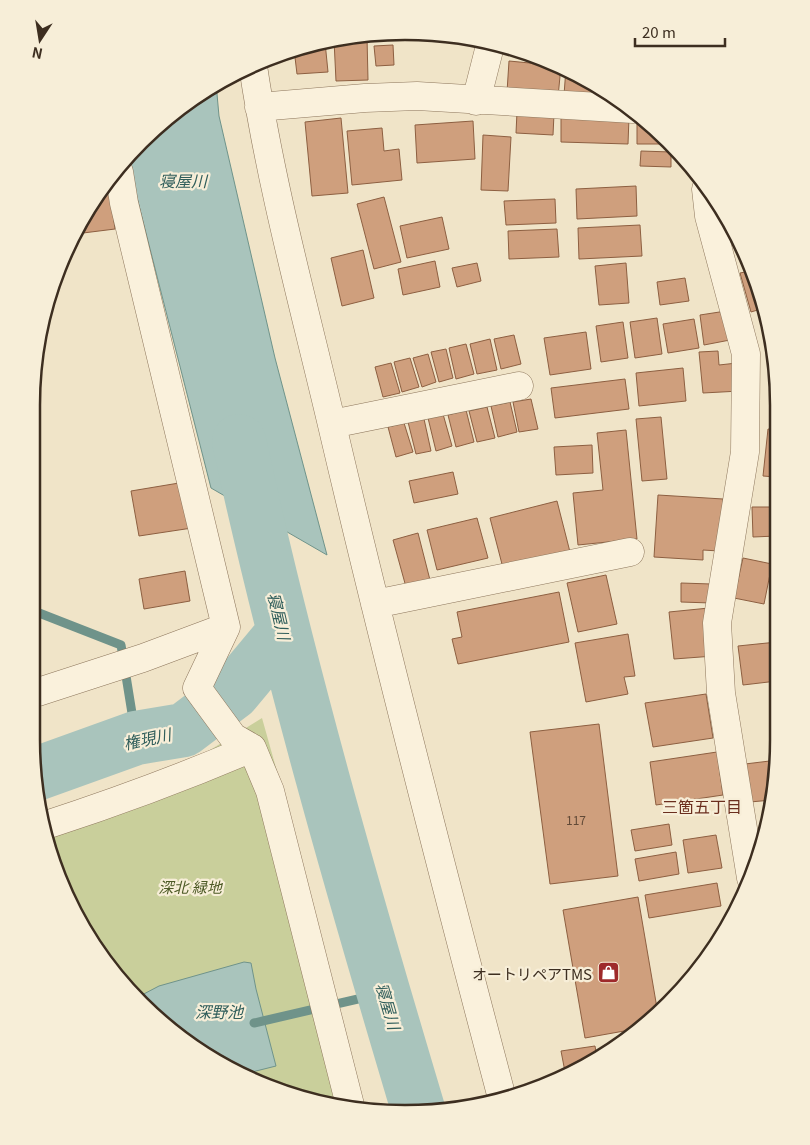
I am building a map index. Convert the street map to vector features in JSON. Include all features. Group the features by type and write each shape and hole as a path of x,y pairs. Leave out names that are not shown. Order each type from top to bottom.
{"street":[{"path":"476,101 489,50"},
{"path":"254,73 259,107 292,259 375,604 446,887 501,1093"},
{"path":"259,107 365,98 417,96 617,108"},
{"path":"120,177 126,213 226,627 197,688 243,742 270,792 349,1101"},
{"path":"707,201 709,216 746,354 745,452 717,623 721,693 749,863"},
{"path":"332,424 519,386"},
{"path":"375,604 630,552"},
{"path":"40,691 143,658 226,627"},
{"path":"50,824 192,773 243,742"}],"green space":[{"name":"深北 緑地","path":"262,718 287,807 354,1101 311,1093 265,1077 222,1056 183,1030 147,998 115,962 78,901 59,857 52,833 189,763"}],"water":[{"name":"寝屋川","path":"217,93 219,116 275,358 327,555 211,488 133,182 131,164 183,115"},
{"name":"深野池","path":"244,962 251,963 276,1066 254,1072 222,1056 202,1043 183,1030 143,994 159,986"}],"building":[{"path":"367,42 368,80 336,81 334,47"},
{"path":"393,45 394,65 376,66 374,46"},
{"path":"326,49 328,72 297,74 295,57"},
{"path":"509,61 533,63 560,75 558,97 507,92"},
{"path":"565,78 596,94 596,97 564,95"},
{"path":"517,112 554,114 553,135 516,133"},
{"path":"561,115 629,117 628,144 561,142"},
{"path":"341,118 348,193 312,196 305,122"},
{"path":"473,121 475,159 417,163 415,125"},
{"path":"637,123 660,144 637,144"},
{"path":"382,128 384,151 399,149 402,180 352,185 347,131"},
{"path":"483,135 511,137 508,191 481,190"},
{"path":"641,151 668,152 671,156 671,167 640,166"},
{"path":"636,186 637,216 577,219 576,189"},
{"path":"110,191 115,229 84,233"},
{"path":"384,197 401,262 374,269 357,204"},
{"path":"555,199 556,223 506,225 504,201"},
{"path":"442,217 449,249 407,258 400,226"},
{"path":"640,225 642,256 579,259 578,228"},
{"path":"557,229 559,257 509,259 508,231"},
{"path":"363,250 374,298 342,306 331,258"},
{"path":"435,261 440,287 403,295 398,269"},
{"path":"477,263 481,281 457,287 452,268"},
{"path":"626,263 629,303 599,305 595,266"},
{"path":"745,272 758,310 751,312 740,273"},
{"path":"685,278 689,301 660,305 657,282"},
{"path":"726,311 730,340 704,345 700,315"},
{"path":"657,318 662,354 635,358 630,322"},
{"path":"694,319 699,348 668,353 663,324"},
{"path":"623,322 628,358 601,362 596,326"},
{"path":"586,332 591,369 550,375 544,338"},
{"path":"514,335 521,364 501,369 494,339"},
{"path":"490,339 497,370 477,374 470,344"},
{"path":"466,344 474,374 456,379 449,348"},
{"path":"446,349 453,378 439,382 431,352"},
{"path":"718,351 719,365 737,363 740,391 703,393 699,352"},
{"path":"428,354 436,382 422,387 413,358"},
{"path":"410,358 419,387 402,392 394,362"},
{"path":"391,363 400,393 383,397 375,367"},
{"path":"683,368 686,401 639,406 636,373"},
{"path":"625,379 629,409 555,418 551,388"},
{"path":"531,399 538,429 519,432 513,402"},
{"path":"510,402 517,432 498,437 491,406"},
{"path":"487,407 495,438 477,442 469,411"},
{"path":"466,410 474,442 456,447 448,415"},
{"path":"443,414 452,446 436,451 428,418"},
{"path":"661,417 667,479 642,481 636,419"},
{"path":"424,419 431,451 416,454 408,422"},
{"path":"404,423 413,452 396,457 388,427"},
{"path":"768,429 770,429 770,477 763,476"},
{"path":"626,430 637,539 578,545 573,493 603,490 597,433"},
{"path":"592,445 593,473 556,475 554,447"},
{"path":"453,472 458,494 414,503 409,481"},
{"path":"185,482 192,528 139,536 131,491"},
{"path":"658,495 723,499 719,551 703,550 703,560 654,557"},
{"path":"557,501 570,552 503,568 490,518"},
{"path":"752,507 770,507 770,536 753,537"},
{"path":"477,518 488,558 437,570 427,530"},
{"path":"418,533 430,580 406,587 393,540"},
{"path":"743,558 770,564 770,574 764,604 734,598"},
{"path":"185,571 190,601 144,609 139,579"},
{"path":"606,575 617,624 578,632 567,583"},
{"path":"681,583 711,584 711,603 681,602"},
{"path":"559,592 569,642 458,664 452,639 462,637 457,612"},
{"path":"709,608 714,656 674,659 669,612"},
{"path":"628,634 635,676 624,677 628,694 586,702 575,643"},
{"path":"770,643 770,682 743,685 738,646"},
{"path":"706,694 713,738 653,747 645,703"},
{"path":"599,724 618,876 550,884 530,732"},
{"path":"717,752 723,795 656,805 650,762"},
{"path":"769,761 765,801 750,802 745,764"},
{"path":"669,824 672,845 635,851 631,830"},
{"path":"716,835 722,868 688,873 683,840"},
{"path":"676,852 679,874 639,881 635,859"},
{"path":"717,883 721,906 649,918 645,895"},
{"path":"638,897 656,1004 626,1031 585,1038 563,910"},
{"path":"595,1046 596,1051 564,1068 561,1051"}],"waterway":[{"name":"寝屋川","path":"239,441 278,609 322,776 417,1105"},
{"path":"40,613 121,645 136,738"},
{"name":"権現川","path":"42,772 136,738 184,730 233,693 283,633"},
{"path":"254,1023 384,993"}],"place":[{"name":"オートリペアTMS","path":"608,973"}],"district":[{"name":"三箇五丁目","path":"702,806"}]}
